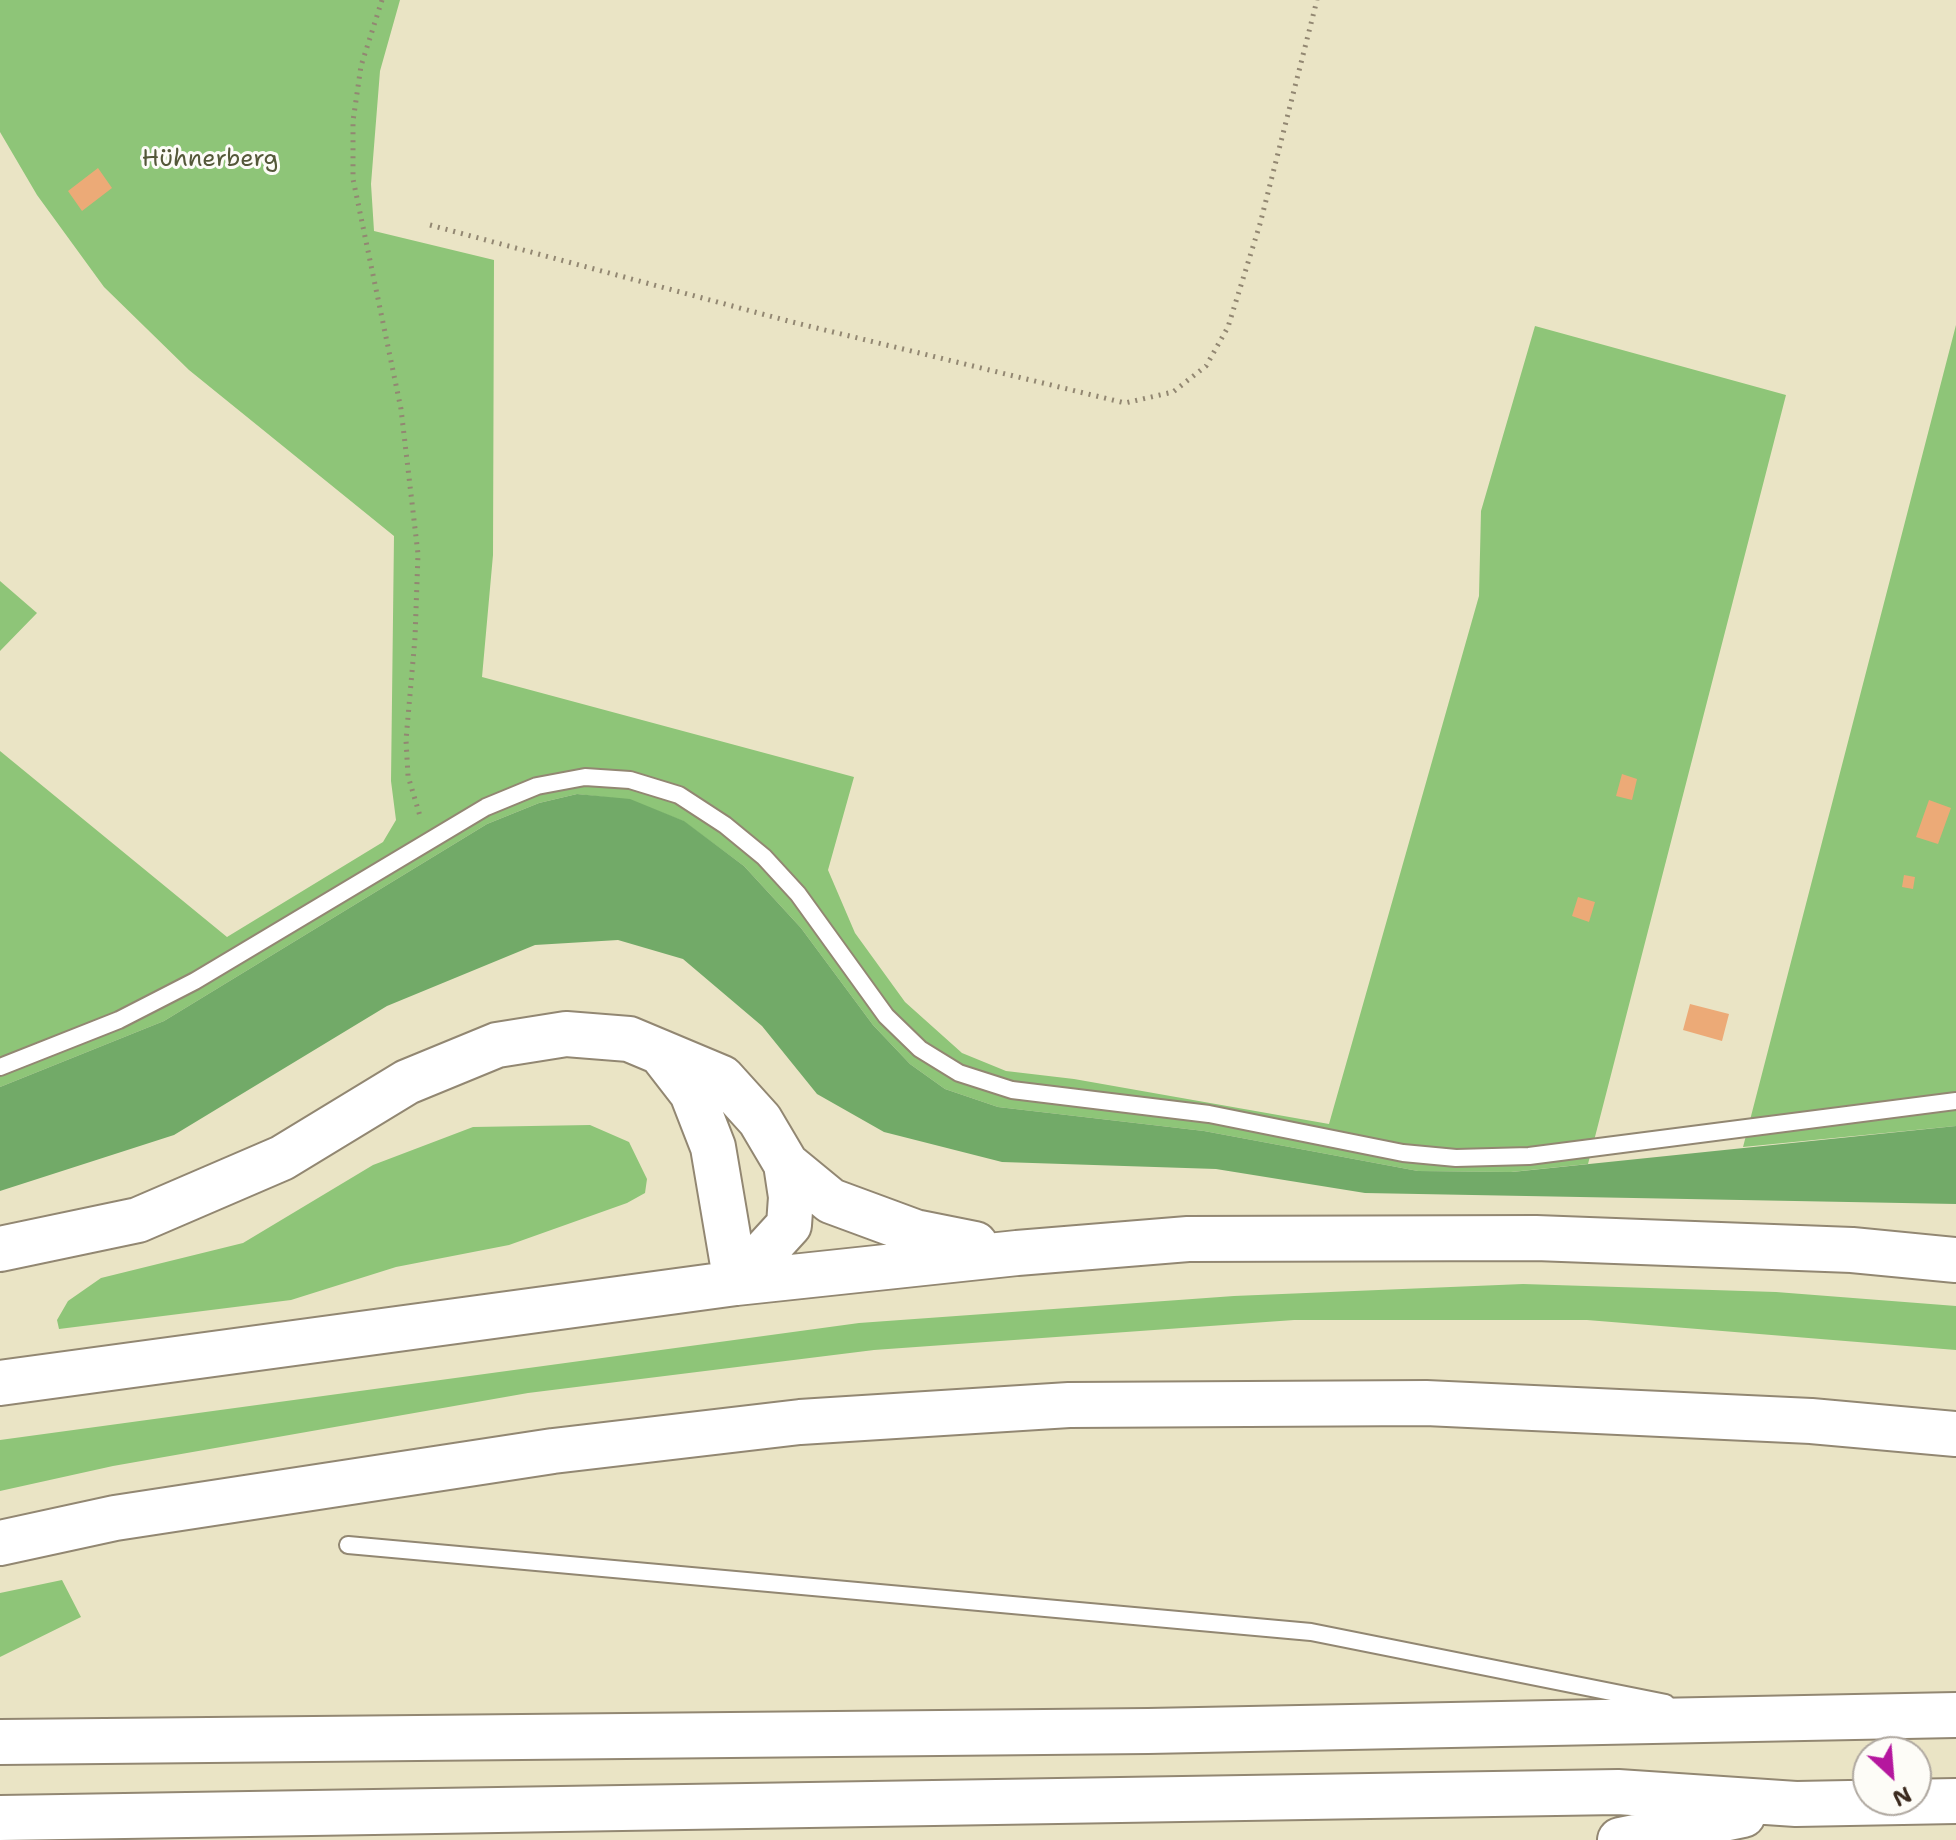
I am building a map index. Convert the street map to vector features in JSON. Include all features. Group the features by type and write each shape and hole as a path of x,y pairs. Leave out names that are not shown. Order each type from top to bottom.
{"main road":[{"path":"0,1249 138,1220 282,1158 407,1082 497,1045 566,1034 629,1039 722,1078 760,1120 786,1164 831,1201 915,1232 1017,1253"},
{"path":"661,1053 692,1093 713,1147 736,1283"},
{"path":"736,1283 789,1225 791,1197 786,1164"},
{"path":"0,1383 736,1283 1017,1253 1188,1239 1365,1236 1536,1238 1852,1250 1956,1260"},
{"path":"0,1543 130,1516 553,1451 800,1422 1069,1405 1426,1403 1811,1421 1956,1434"},
{"path":"0,1742 1164,1731 1956,1715"},
{"path":"0,1818 1618,1792 1796,1804 1956,1801"},
{"path":"1620,1840 1796,1804"}],"lane":[{"path":"0,1067 119,1020 195,981 486,807 537,786 585,777 630,780 679,795 725,825 764,857 798,894 886,1016 920,1049 959,1073 1012,1090 1209,1114 1403,1153 1456,1158 1529,1156 1956,1101"},
{"path":"348,1545 1311,1632 1746,1719"}],"path":[{"path":"382,0 361,66 353,121 353,179 401,409 418,554 415,638 406,740 408,776 414,804 430,838"},
{"path":"430,225 792,322 1125,403 1173,392 1206,366 1228,327 1260,224 1317,0"}],"green space":[{"name":"Hühnerberg","path":"0,0 400,0 380,71 371,184 374,231 494,260 493,555 482,677 854,777 828,870 855,933 905,1002 962,1053 1006,1071 1074,1079 1329,1124 1479,596 1481,511 1535,326 1786,395 1588,1164 1511,1172 1418,1171 1204,1131 998,1107 945,1089 910,1064 873,1025 801,928 744,866 683,821 630,800 577,794 539,803 487,824 164,1021 0,1087 0,751 227,937 383,842 396,820 391,781 394,536 189,370 104,287 37,195 0,132"},
{"path":"1956,325 1956,1126 1743,1147"},
{"path":"0,581 37,613 0,651"},
{"path":"577,794 630,799 684,821 744,866 801,928 873,1025 910,1064 945,1089 998,1107 1204,1131 1418,1171 1512,1172 1956,1126 1956,1204 1365,1193 1216,1169 1002,1162 884,1132 817,1094 762,1026 683,959 618,940 535,945 387,1006 174,1135 0,1191 0,1087 164,1021 487,824 539,803"},
{"path":"590,1125 629,1142 647,1179 645,1193 627,1203 509,1245 396,1267 291,1300 59,1329 57,1320 68,1301 101,1278 243,1243 373,1165 473,1127"},
{"path":"1523,1284 1776,1292 1956,1306 1956,1350 1587,1320 1294,1320 874,1350 528,1393 113,1466 0,1491 0,1440 859,1323 1234,1296"},
{"path":"62,1580 81,1617 0,1657 0,1593"}],"building":[{"path":"98,168 112,188 82,211 68,191"},
{"path":"1622,774 1637,779 1632,800 1616,796"},
{"path":"1929,800 1951,808 1938,844 1916,837"},
{"path":"1904,875 1915,877 1913,889 1902,887"},
{"path":"1578,897 1595,902 1589,922 1572,916"},
{"path":"1690,1004 1729,1014 1722,1041 1683,1030"}]}
